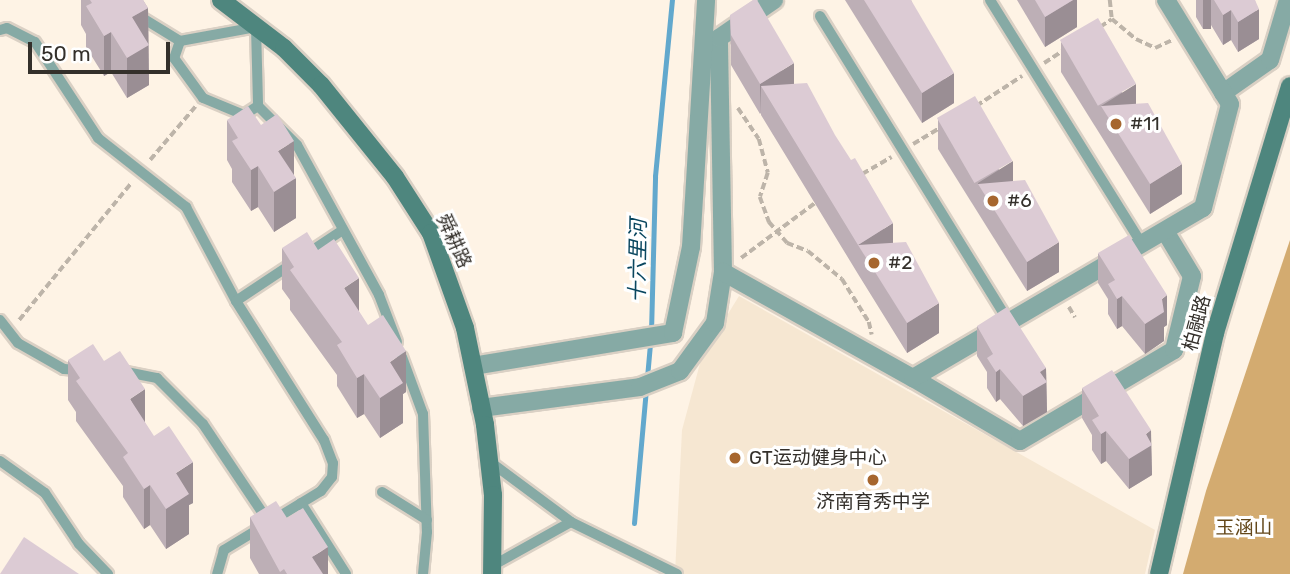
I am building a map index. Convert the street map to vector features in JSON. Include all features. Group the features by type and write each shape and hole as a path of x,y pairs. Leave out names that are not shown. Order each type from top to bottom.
{"street":[{"name":"舜耕路","path":"221,0 256,27 330,95 395,177 431,233 465,328 481,408 489,460 492,570"},
{"path":"473,366 673,333 691,247 706,0"},
{"path":"481,408 648,384 680,371 700,349 715,323 723,272 719,38 774,0"},
{"path":"913,378 1203,208 1230,104 1166,0"},
{"path":"1223,93 1270,60 1287,0"},
{"name":"柏融路","path":"1159,574 1215,333 1290,86"},
{"path":"723,272 1020,441 1174,351 1192,276 1165,231"}],"lane":[{"path":"113,0 180,41 256,27 258,106 297,145 379,295 423,414 426,520 423,574"},
{"path":"990,0 1142,244"},
{"path":"820,16 1009,322"},
{"path":"0,30 8,28 35,42 98,138 186,207 236,301 324,440 333,463 332,477 321,491 224,550 217,574"},
{"path":"180,41 174,58 203,98 244,115 258,106"},
{"path":"236,301 343,230"},
{"path":"0,320 18,343 64,369 91,370"},
{"path":"105,371 157,378 203,424 269,522"},
{"path":"489,460 571,522 677,574"},
{"path":"0,461 46,493 79,544 108,574"},
{"path":"382,492 426,520"},
{"path":"301,503 346,574"},
{"path":"492,570 571,522"}],"path":[{"path":"1110,0 1112,19 1155,48 1186,33"},
{"path":"1090,34 1112,19"},
{"path":"990,97 1067,48"},
{"path":"9,332 203,98"},
{"path":"734,100 759,139 768,173 760,197 775,230 842,279 869,322 876,357"},
{"path":"723,272 798,214"}],"shaded area":[{"name":"济南育秀中学","path":"739,296 1155,530 1145,574 675,574 682,430 702,356"}],"green space":[{"name":"玉涵山","path":"1290,240 1290,574 1183,574 1206,491"}],"building":[{"path":"90,0 143,0 148,8 132,17 149,45 127,58 111,32 104,36 86,6 92,3"},
{"path":"757,0 794,63 760,84 731,35 730,15"},
{"path":"864,0 911,0 954,73 922,93"},
{"path":"1035,0 1073,0 1045,17"},
{"path":"1214,0 1255,0 1259,9 1238,22 1231,10 1223,15"},
{"path":"1098,18 1136,84 1098,106 1060,40"},
{"path":"807,83 835,135 851,160 855,158 893,223 858,245 761,86"},
{"path":"975,96 1012,161 974,183 937,118"},
{"path":"1148,103 1182,164 1150,184 1101,106"},
{"path":"248,106 261,125 277,114 294,141 278,151 296,178 274,192 258,166 251,170 232,141 238,138 227,120"},
{"path":"1025,180 1059,242 1027,262 978,184"},
{"path":"307,232 318,250 334,239 359,278 344,288 368,325 383,315 406,351 390,362 403,383 380,398 364,374 357,378 337,345 342,342 290,270 294,267 282,248"},
{"path":"1129,235 1167,295 1162,299 1164,312 1145,324 1122,296 1117,299 1108,284 1115,280 1098,253"},
{"path":"906,242 939,303 907,323 858,245"},
{"path":"1007,307 1046,368 1040,372 1047,382 1023,396 1000,369 996,372 987,358 993,354 977,326"},
{"path":"93,344 104,361 120,351 145,389 130,399 154,436 169,426 193,462 176,473 189,494 166,509 150,485 144,489 123,457 128,453 76,381 80,378 68,360"},
{"path":"1112,370 1151,430 1146,434 1152,445 1129,459 1106,431 1101,434 1092,420 1099,416 1082,388"},
{"path":"276,501 287,518 303,508 328,547 312,557 323,574 287,574 284,569 280,572 250,517"},
{"path":"24,537 79,574 0,574"}],"waterway":[{"name":"十六里河","path":"651,332 655,176 672,0"},
{"name":"十六里河","path":"634,523 650,342"}],"place":[{"name":"#11","path":"1116,124"},
{"name":"#6","path":"993,201"},
{"name":"#2","path":"874,263"},
{"name":"GT运动健身中心","path":"735,458"},
{"name":"济南育秀中学","path":"873,480"}]}
